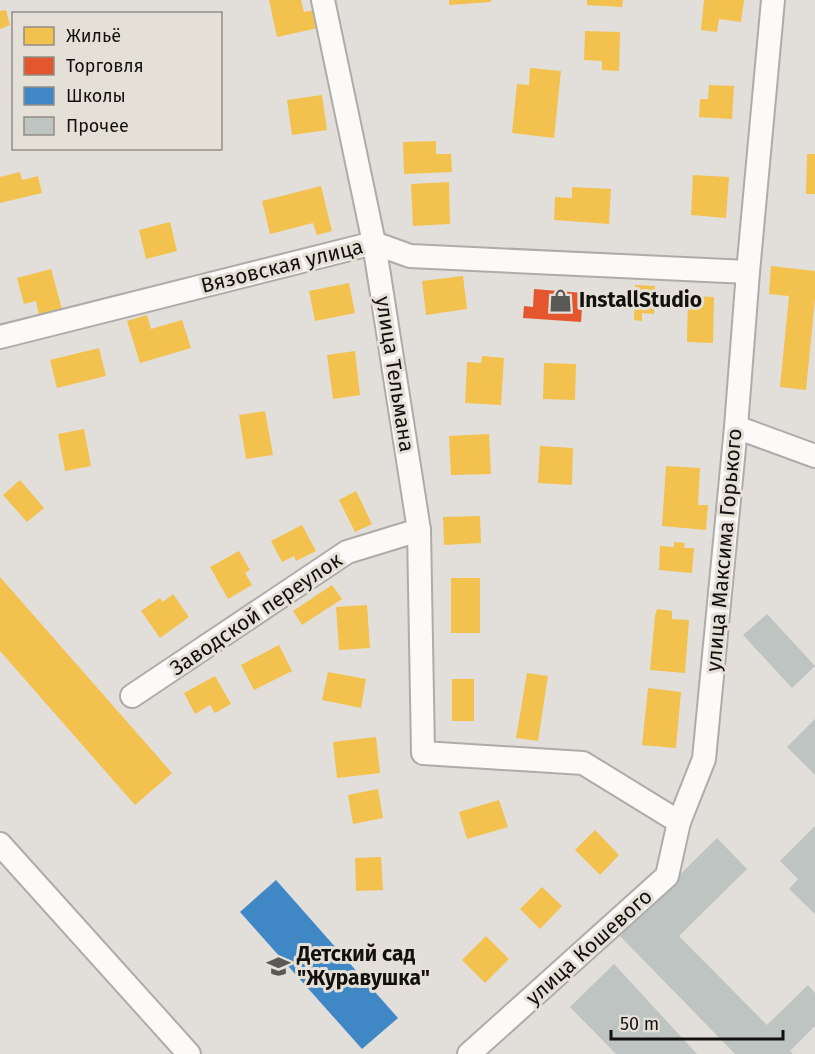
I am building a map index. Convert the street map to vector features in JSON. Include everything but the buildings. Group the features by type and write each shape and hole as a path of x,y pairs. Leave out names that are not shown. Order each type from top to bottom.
{"street":[{"name":"улица Тельмана","path":"324,0 374,243 418,530 423,753 583,763 679,822"},
{"name":"улица Максима Горького","path":"679,822 704,759 773,0"},
{"name":"Вязовская улица","path":"0,337 374,243 410,256 748,272"},
{"path":"736,426 815,456"},
{"name":"Заводской переулок","path":"132,696 347,552 418,530"},
{"name":"улица Кошевого","path":"469,1054 668,876 679,822"},
{"path":"0,844 189,1054"}],"place":[{"name":"InstallStudio","path":"561,300"},
{"name":"Детский сад \"Журавушка\"","path":"279,966"}]}
